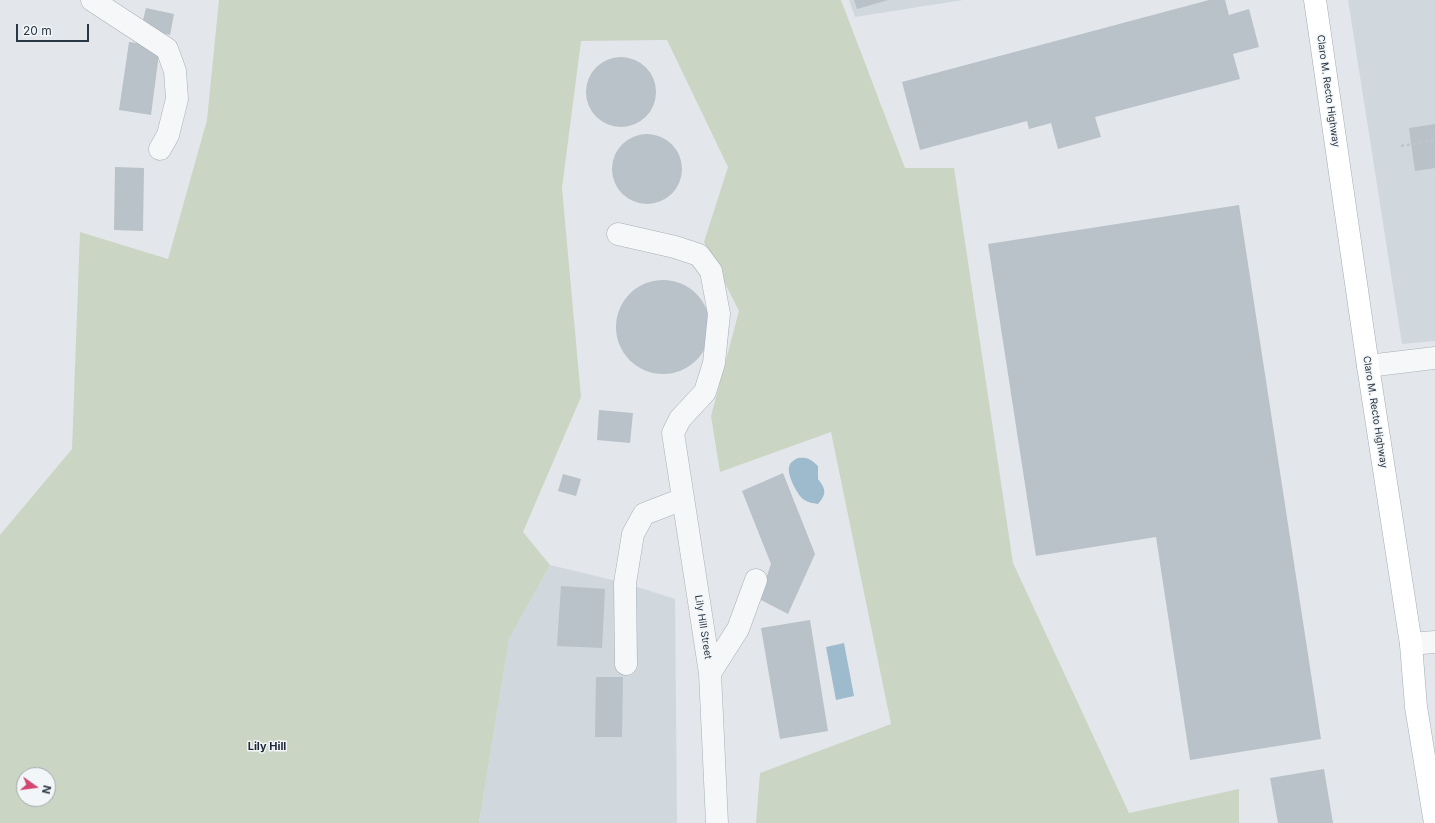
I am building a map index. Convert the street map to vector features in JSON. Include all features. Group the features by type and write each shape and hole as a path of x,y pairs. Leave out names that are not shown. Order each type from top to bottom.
{"main road":[{"name":"Claro M. Recto Highway","path":"1315,0 1368,366 1411,644 1416,707 1435,823"}],"street":[{"path":"92,0 167,49 175,71 178,99 168,135 160,149"},
{"name":"Lily Hill Street","path":"618,234 675,247 698,255 711,271 719,314 714,362 705,392 680,419 673,433 710,673 717,823"},
{"path":"1368,366 1435,358"},
{"path":"626,664 625,583 633,534 644,514 683,499"},
{"path":"710,673 738,628 756,580"},
{"path":"1411,644 1435,642"}],"path":[{"path":"1401,146 1435,140"}],"shaded area":[{"path":"849,0 963,0 855,17"},
{"path":"1348,0 1435,0 1435,341 1402,344"},
{"path":"550,565 625,583 675,599 677,823 479,823 509,639"}],"green space":[{"path":"219,0 841,0 905,168 954,168 1013,563 1129,813 1239,789 1239,823 756,823 760,773 891,724 831,432 720,472 711,416 739,311 704,242 728,167 667,40 581,41 562,188 581,397 523,532 550,565 509,639 479,823 0,823 0,535 72,449 80,232 168,259 207,120"}],"water":[{"path":"798,458 809,459 818,466 818,479 823,486 824,494 818,504 803,499 793,484 789,467 791,462"},
{"path":"844,643 854,696 836,700 826,647"}],"building":[{"path":"854,0 888,0 857,9"},
{"path":"1209,0 1225,0 1229,15 1249,9 1259,47 1233,54 1240,79 1095,117 1101,137 1058,149 1051,123 1029,129 1027,121 920,150 902,82"},
{"path":"146,8 174,14 170,35 141,28"},
{"path":"129,42 160,46 151,115 119,110"},
{"path":"621,57 634,60 646,67 653,79 656,92 653,105 646,117 634,124 621,127 608,124 596,117 589,105 586,92 589,79 596,67 608,60"},
{"path":"1435,124 1435,168 1415,171 1409,128"},
{"path":"647,134 660,137 672,144 679,156 682,169 679,182 672,194 660,201 647,204 634,201 622,194 615,182 612,169 615,156 622,144 634,137"},
{"path":"115,167 144,168 143,231 114,230"},
{"path":"1239,205 1321,739 1190,760 1156,537 1036,556 988,244"},
{"path":"663,280 681,283 696,294 707,309 710,327 707,345 696,360 681,371 663,374 645,371 630,360 619,345 616,327 619,309 630,294 645,283"},
{"path":"599,410 633,413 630,443 597,440"},
{"path":"783,473 815,554 788,614 759,599 771,564 742,491"},
{"path":"563,474 581,479 576,496 558,491"},
{"path":"561,586 605,589 602,648 557,646"},
{"path":"810,620 828,731 780,739 761,628"},
{"path":"596,677 623,677 622,737 595,737"},
{"path":"1324,769 1333,823 1278,823 1270,778"}],"district":[{"name":"Lily Hill","path":"267,747"}]}
